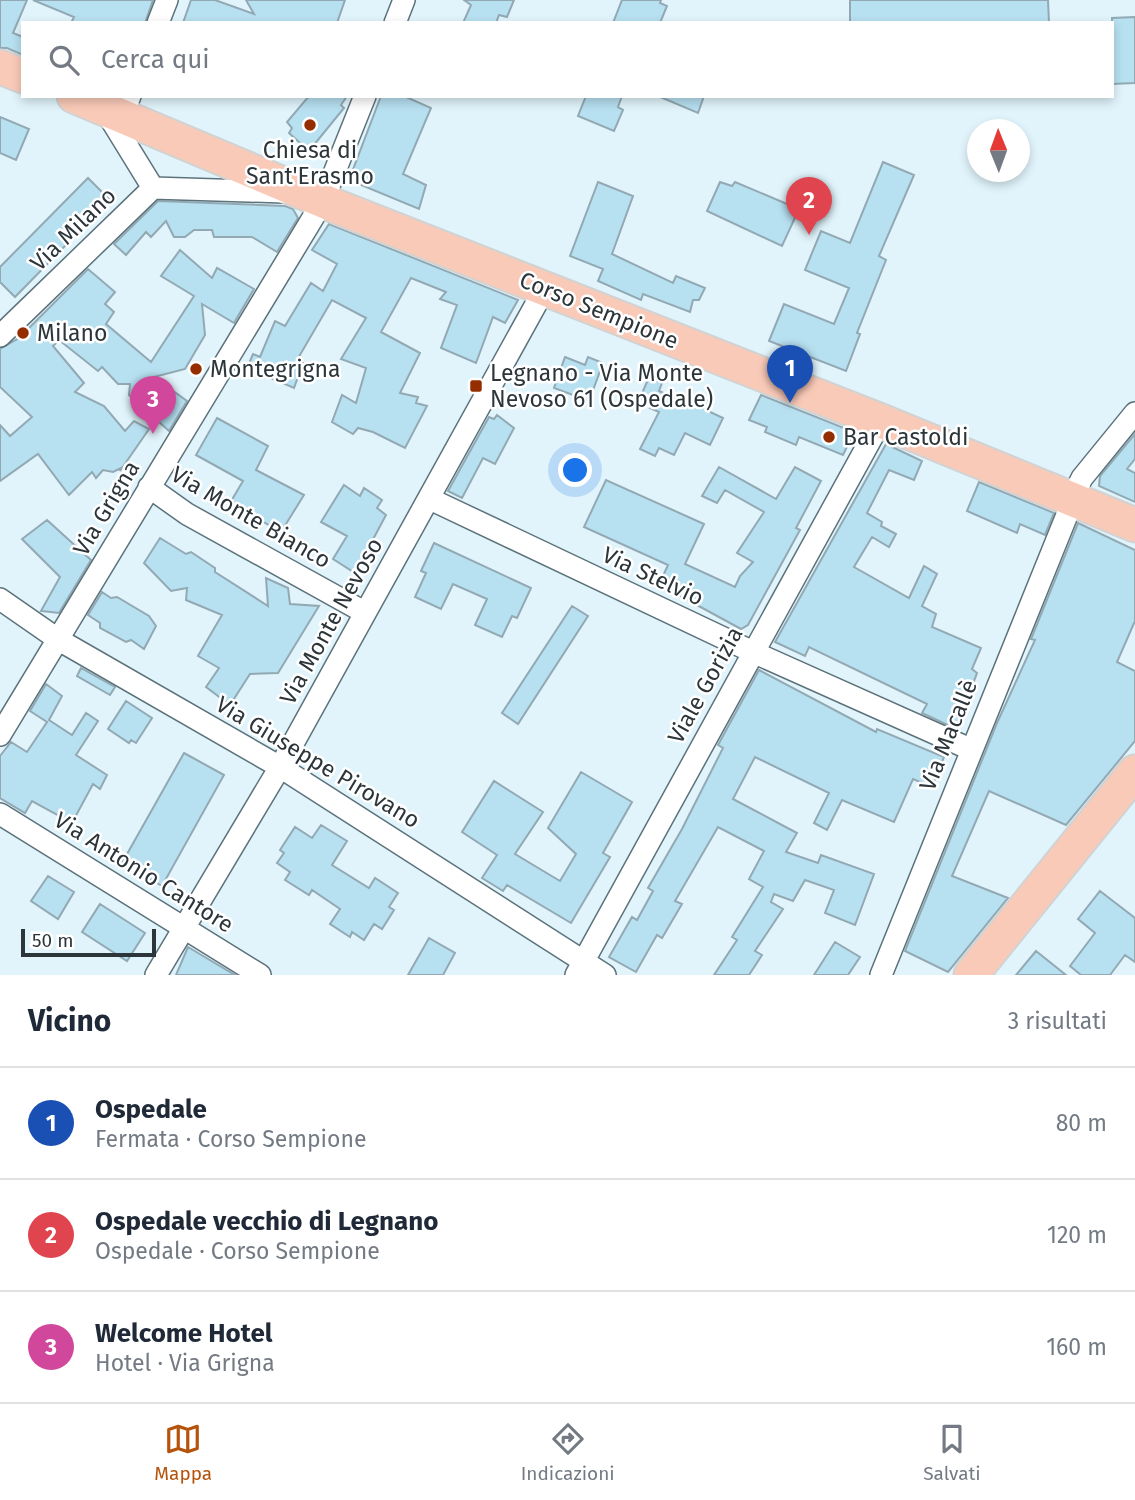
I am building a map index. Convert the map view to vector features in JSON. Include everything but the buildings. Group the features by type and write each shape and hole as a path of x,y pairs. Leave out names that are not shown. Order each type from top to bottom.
{"main road":[{"path":"0,67 21,75"},
{"name":"Corso Sempione","path":"82,98 119,107 312,196 881,421 1069,508 1132,524"},
{"path":"971,975 1135,772"}],"street":[{"path":"159,21 167,0"},
{"path":"396,21 404,0"},
{"name":"Via Grigna","path":"0,735 149,487 364,98"},
{"name":"Via Milano","path":"0,336 153,188 119,107"},
{"path":"153,188 312,196"},
{"name":"Via Monte Nevoso","path":"156,975 280,767 545,288"},
{"name":"Via Macallè","path":"881,975 970,749 1082,478 1135,413"},
{"name":"Viale Gorizia","path":"580,968 881,421"},
{"name":"Via Monte Bianco","path":"149,487 187,514 364,612"},
{"name":"Via Stelvio","path":"430,499 753,652 970,749"},
{"name":"Via Giuseppe Pirovano","path":"0,599 59,640 280,767 580,968 605,975"},
{"name":"Via Antonio Cantore","path":"0,814 260,975"}],"place":[{"name":"Chiesa di Sant'Erasmo","path":"310,125"},
{"name":"Ospedale vecchio di Legnano","path":"809,235"},
{"name":"Milano","path":"23,333"},
{"name":"Montegrigna","path":"196,369"},
{"name":"Legnano - Via Monte Nevoso 61 (Ospedale)","path":"476,386"},
{"name":"Ospedale","path":"790,403"},
{"name":"Welcome Hotel","path":"153,434"},
{"name":"Bar Castoldi","path":"829,437"}]}
